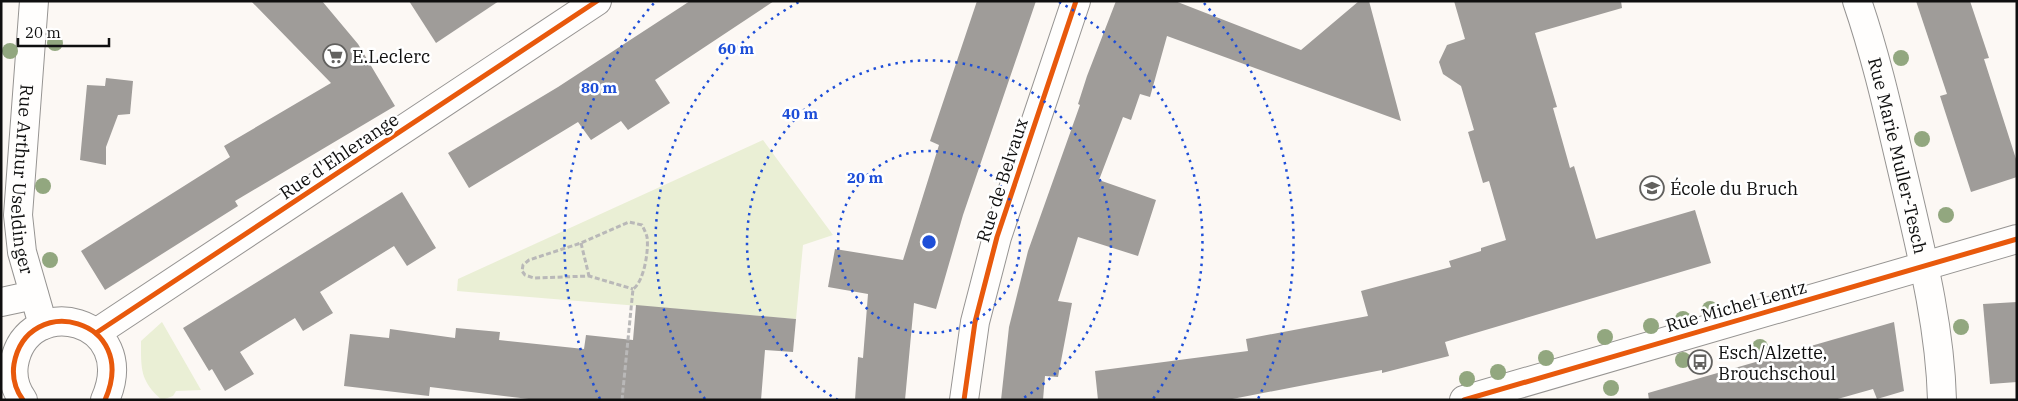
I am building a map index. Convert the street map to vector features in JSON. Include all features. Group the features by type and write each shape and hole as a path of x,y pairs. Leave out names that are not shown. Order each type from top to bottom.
{"street":[{"name":"Rue Arthur Useldinger","path":"34,1 18,215 22,252 43,325"},
{"name":"Rue d'Ehlerange","path":"96,334 597,1"},
{"name":"Rue de Belvaux","path":"964,400 974,322 997,237 1076,1"},
{"name":"Rue Marie Muller-Tesch","path":"1858,1 1873,47 1925,265 1933,315 1942,400"},
{"name":"Rue Michel Lentz","path":"1464,400 2017,239"},
{"path":"1,302 34,295"},
{"path":"14,397 13,373 16,353 27,336 43,325 62,321 81,324 96,334 108,348 113,365 112,384 105,400"}],"path":[{"path":"629,222 642,225 647,236 642,277 638,286 632,289 589,276 534,278 525,275 522,271 523,265 528,260 581,243 629,222"},
{"path":"581,243 589,276"},
{"path":"622,400 632,289"}],"green space":[{"path":"763,140 833,235 803,245 796,319 457,291 458,279"},
{"path":"162,322 201,390 176,391 173,396 162,400 149,387 143,374 141,341"}],"building":[{"path":"251,1 322,1 358,44 395,106 235,201 238,206 105,290 81,251 230,157 224,146 331,83"},
{"path":"409,1 499,1 436,43"},
{"path":"690,1 774,1 655,80 670,103 628,130 621,121 591,140 578,122 469,188 448,153 558,87"},
{"path":"977,1 1036,1 963,215 936,309 914,303 905,400 855,400 858,357 863,358 868,294 828,287 835,249 903,260 939,145 930,141"},
{"path":"1116,1 1175,1 1301,50 1359,1 1369,1 1401,121 1167,36 1150,97 1140,94 1131,120 1123,117 1099,180 1156,200 1138,256 1078,237 1058,301 1072,303 1058,377 1045,376 1043,400 1001,400 1009,327 1028,251 1080,105 1078,104 1087,76"},
{"path":"1454,1 1621,1 1622,8 1535,33 1557,107 1553,108 1570,168 1574,166 1596,239 1695,210 1711,263 1445,342 1449,356 1382,373 1382,370 1227,400 1098,400 1095,371 1248,351 1246,339 1368,316 1361,291 1451,267 1449,261 1481,251 1481,248 1506,240 1489,181 1483,183 1468,132 1474,130 1461,86 1443,74 1439,62 1447,45 1465,39"},
{"path":"1916,1 1970,1 1989,58 1984,59 2017,162 2017,177 1971,192 1940,96 1947,94"},
{"path":"106,78 133,81 130,114 118,115 106,147 106,165 80,160 87,85 105,86"},
{"path":"402,192 436,248 407,266 394,246 320,292 333,313 303,331 295,318 240,352 254,374 225,391 212,369 209,371 183,328"},
{"path":"2017,302 2017,382 1990,384 1983,304"},
{"path":"636,305 796,319 793,352 765,350 761,400 537,400 430,387 429,396 344,386 350,334 389,338 390,329 455,338 456,328 500,332 499,340 584,349 586,335 633,340"},
{"path":"1894,322 1904,391 1877,399 1873,389 1834,400 1649,400 1648,393"}],"cycle path":[{"path":"96,333 597,1"},
{"path":"964,400 975,322 997,237 1076,1"},
{"path":"1464,400 2017,239"},
{"path":"23,400 16,387 13,374 14,364 23,341 39,327 58,322 78,324 95,333 108,350 112,372 105,400"}],"place":[{"name":"E.Leclerc","path":"335,56"},
{"name":"École du Bruch","path":"1652,188"},
{"name":"Esch/Alzette, Brouchschoul","path":"1700,362"}]}
